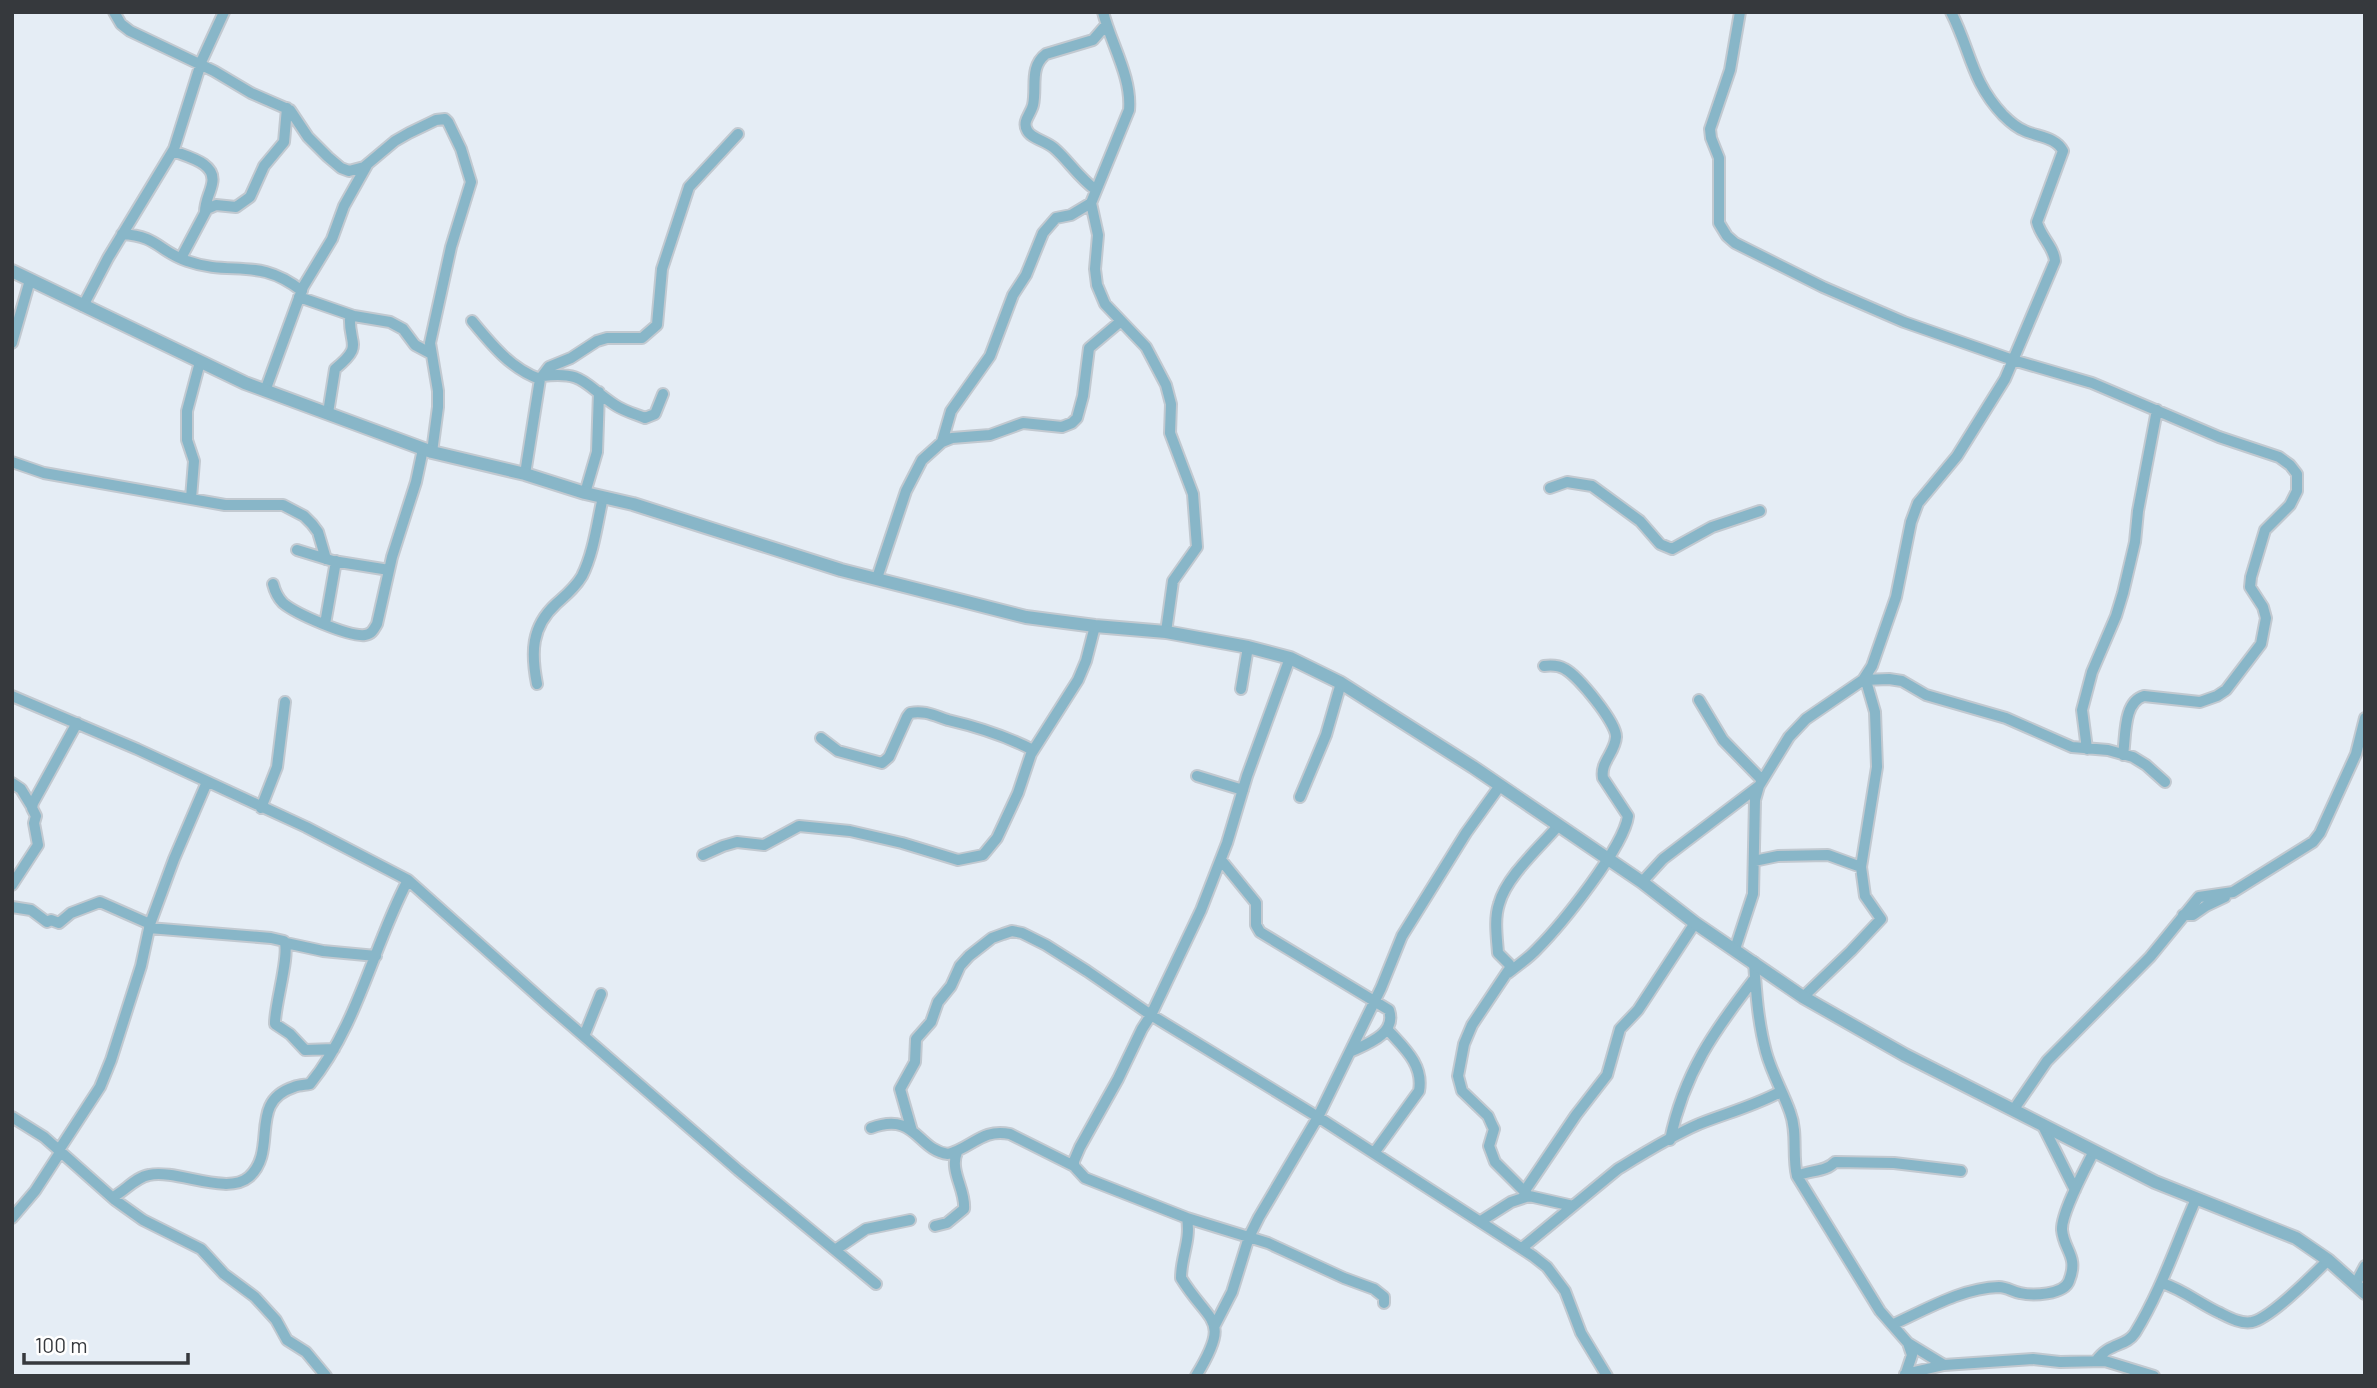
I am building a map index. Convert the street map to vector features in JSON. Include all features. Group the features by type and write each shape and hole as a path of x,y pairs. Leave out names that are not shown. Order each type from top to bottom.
{"street":[{"path":"114,12 121,24 130,31 214,71 251,93 287,108 309,137 341,168 357,170 368,165 395,141 427,124 445,119 456,137 469,171 469,191 451,247 432,331 430,354 438,399 428,450 389,570 377,624 373,631 366,635 325,624 291,609 279,599 273,584"},
{"path":"83,306 122,234 173,151 200,65 224,12"},
{"path":"1103,12 1126,81 1129,110 1091,203 1098,228 1095,269 1097,285 1105,304 1146,347 1166,385 1171,404 1170,433 1193,494 1195,509 1197,547 1173,581 1166,632"},
{"path":"1740,12 1730,70 1710,129 1719,158 1719,223 1727,236 1742,248 1904,322 2013,360 2092,383 2219,437 2279,457 2297,474 2297,491 2290,505 2265,530 2251,577 2250,587 2263,607 2266,618 2261,643 2226,690 2207,701 2144,696 2137,698 2129,709 2123,755"},
{"path":"1735,949 1751,905 1755,800 1761,783 1789,737 1806,719 1864,680 1872,666 1896,597 1911,522 1918,503 1956,456 2005,379 2055,261 2037,222 2063,151 2057,142 2022,130 1985,94 1951,12"},
{"path":"1096,190 1077,175 1054,148 1029,134 1025,121 1033,106 1035,73 1041,58 1093,40 1106,24"},
{"path":"205,212 216,205 236,207 250,197 264,166 284,142 287,108"},
{"path":"525,474 541,377 550,367 572,358 597,341 607,338 642,338 657,325 662,269 690,187 738,134"},
{"path":"173,151 204,164 213,180 205,202 205,212 181,258"},
{"path":"265,391 300,294 332,239 344,206 368,165"},
{"path":"942,442 951,411 990,356 1013,295 1026,275 1043,233 1056,218 1071,215 1091,203"},
{"path":"122,234 151,239 181,258 220,267 269,271 300,294 350,315 397,325 415,345 430,354"},
{"path":"12,271 265,391 428,450 525,474 668,515 908,589 1026,617 1166,632 1248,647 1290,658 1341,683 1473,767 1642,882 1695,923 1803,997 1905,1055 2155,1182 2296,1238 2328,1260 2360,1288 2365,1266"},
{"path":"12,343 30,280"},
{"path":"328,414 333,374 351,355 354,345 350,315"},
{"path":"472,321 508,361 525,373 541,377 567,374 586,382 624,410 649,418 658,408 663,394"},
{"path":"877,578 912,477 922,460 942,442 962,437 990,435 1023,423 1062,427 1072,423 1077,418 1083,396 1088,348 1121,321"},
{"path":"191,498 194,461 187,440 187,411 200,362"},
{"path":"585,493 597,452 599,392"},
{"path":"2087,749 2082,710 2092,672 2123,593 2135,542 2138,511 2157,410"},
{"path":"12,462 44,473 225,505 275,504 297,511 318,532 331,560 325,624"},
{"path":"1550,488 1567,482 1592,486 1640,521 1660,544 1672,549 1712,527 1760,512"},
{"path":"537,684 531,658 540,623 583,574 592,549 603,497"},
{"path":"297,550 331,560 389,570"},
{"path":"702,855 737,842 767,844 799,825 850,831 958,860 984,855 997,838 1033,750 1078,680 1086,662 1095,626"},
{"path":"1241,689 1248,647"},
{"path":"1074,1166 1080,1147 1130,1058 1201,910 1221,860 1290,658"},
{"path":"1544,666 1556,665 1570,672 1615,728 1616,741 1602,771 1603,778 1628,816 1624,834 1609,860 1541,945 1508,972 1472,1025 1464,1045 1458,1076 1462,1091 1488,1116 1494,1129 1489,1146 1495,1162 1526,1194 1573,1206"},
{"path":"1864,680 1902,681 1926,695 2006,718 2072,747 2108,750 2123,755 2140,761 2165,782"},
{"path":"1803,997 1880,921 1880,916 1865,896 1861,867 1877,767 1875,712 1864,680"},
{"path":"1300,797 1325,735 1341,683"},
{"path":"12,696 306,827 408,880 584,1037 876,1284"},
{"path":"1699,700 1723,740 1761,783"},
{"path":"261,808 277,767 285,702"},
{"path":"821,738 838,751 882,764 889,757 910,713 922,712 982,728 1033,750"},
{"path":"2014,1109 2047,1061 2143,964 2199,897 2229,893 2313,842 2320,833 2356,754 2365,718"},
{"path":"32,807 77,723"},
{"path":"1197,776 1243,790"},
{"path":"12,1218 35,1191 100,1087 121,1035 150,926 174,859 207,782"},
{"path":"12,783 21,789 36,814 34,823 38,845 12,885"},
{"path":"1642,882 1663,859 1761,783"},
{"path":"1196,1376 1215,1334 1215,1325 1232,1292 1250,1237 1265,1205 1318,1117 1375,1000 1402,936 1466,833 1499,787"},
{"path":"1508,972 1509,964 1498,953 1499,902 1506,887 1558,826"},
{"path":"1754,861 1778,856 1828,855 1861,867"},
{"path":"1221,860 1256,903 1256,925 1260,932 1375,1000 1391,1014 1387,1029 1381,1036 1350,1052"},
{"path":"113,1197 145,1175 184,1176 210,1183 246,1179 256,1167 265,1144 264,1121 267,1108 284,1092 310,1084 334,1049 376,956 392,911 408,880"},
{"path":"12,907 24,908 47,922 51,920 60,923 71,913 100,902 150,926 271,938 323,951 376,956"},
{"path":"1481,1221 1526,1194 1576,1115 1607,1075 1620,1029 1638,1010 1695,923"},
{"path":"912,1131 900,1089 915,1062 916,1039 931,1022 938,1002 969,956 992,938 1012,931 1022,933 1077,965 1151,1016 1318,1117 1522,1248 1547,1267 1565,1291 1581,1333 1607,1376"},
{"path":"286,943 275,1024 290,1034 305,1050 334,1049"},
{"path":"1754,962 1759,1018 1766,1053 1790,1112 1797,1176 1880,1311 1908,1343 1912,1355 1905,1375"},
{"path":"1670,1140 1679,1102 1701,1055 1755,978"},
{"path":"584,1037 601,994"},
{"path":"1374,1153 1419,1091 1420,1085 1416,1065 1387,1029"},
{"path":"1522,1248 1618,1169 1696,1126 1750,1107 1780,1092"},
{"path":"12,1117 44,1137 143,1220 201,1249 224,1274 255,1297 276,1320 288,1340 306,1352 326,1376"},
{"path":"871,1128 891,1123 912,1131 936,1151 948,1154 957,1152 987,1134 1002,1132 1074,1166 1085,1178 1187,1218 1250,1237 1374,1289 1384,1297 1384,1303"},
{"path":"2042,1124 2075,1190"},
{"path":"1894,1324 1963,1294 1999,1287 2021,1294 2064,1288 2070,1279 2073,1262 2062,1229 2075,1190 2094,1151"},
{"path":"935,1226 955,1219 964,1209 964,1198 954,1158 957,1152"},
{"path":"1797,1176 1807,1171 1830,1168 1835,1162 1894,1163 1961,1171"},
{"path":"2096,1361 2111,1346 2126,1342 2133,1335 2162,1283 2196,1199"},
{"path":"1187,1218 1189,1238 1182,1262 1181,1278 1207,1310 1215,1325"},
{"path":"835,1251 866,1229 910,1220"},
{"path":"2162,1283 2188,1293 2242,1323 2253,1322 2298,1289 2328,1260"},
{"path":"1908,1343 1944,1365"},
{"path":"1905,1375 1944,1365 2001,1363 2019,1359 2105,1361 2154,1376"}]}
